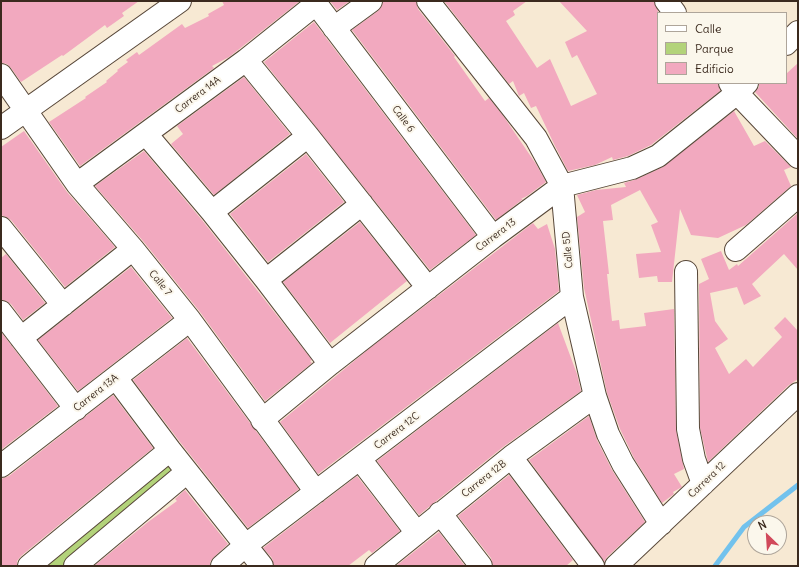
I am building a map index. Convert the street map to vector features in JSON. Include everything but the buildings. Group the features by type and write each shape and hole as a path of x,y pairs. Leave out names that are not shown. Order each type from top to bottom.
{"street":[{"path":"1,128 180,1"},
{"path":"334,28 371,1"},
{"name":"Calle 5D","path":"428,1 536,138 562,186 572,297 595,396 608,434 623,464 661,524"},
{"path":"666,1 674,12"},
{"name":"Calle 6","path":"315,3 493,237"},
{"name":"Carrera 14A","path":"77,184 246,60 315,3"},
{"path":"787,43 798,32"},
{"path":"246,60 428,288"},
{"name":"Calle 7","path":"1,75 77,184 133,249 190,320 316,492"},
{"path":"738,86 798,157"},
{"name":"Carrera 13","path":"262,420 330,364 493,237 562,186 632,168 658,156 738,86"},
{"path":"146,134 212,212 330,364"},
{"path":"212,212 308,136"},
{"path":"736,250 798,196"},
{"path":"266,280 362,204"},
{"path":"5,240 63,305"},
{"path":"21,338 133,249"},
{"path":"686,272 688,429 694,459 703,484"},
{"name":"Carrera 12C","path":"222,566 316,492 572,297"},
{"path":"1,312 76,409"},
{"name":"Carrera 13A","path":"2,463 76,409 190,320"},
{"path":"116,378 187,472 262,566"},
{"name":"Carrera 12","path":"616,566 798,394"},
{"name":"Carrera 12B","path":"376,566 511,457 595,396"},
{"path":"29,566 170,450"},
{"path":"511,457 593,566"},
{"path":"360,459 417,533"},
{"path":"75,566 187,472"},
{"path":"440,514 481,566"}],"green space":[{"path":"168,456 181,472 67,566 39,566"}],"waterway":[{"path":"715,566 744,527 798,485"}]}
